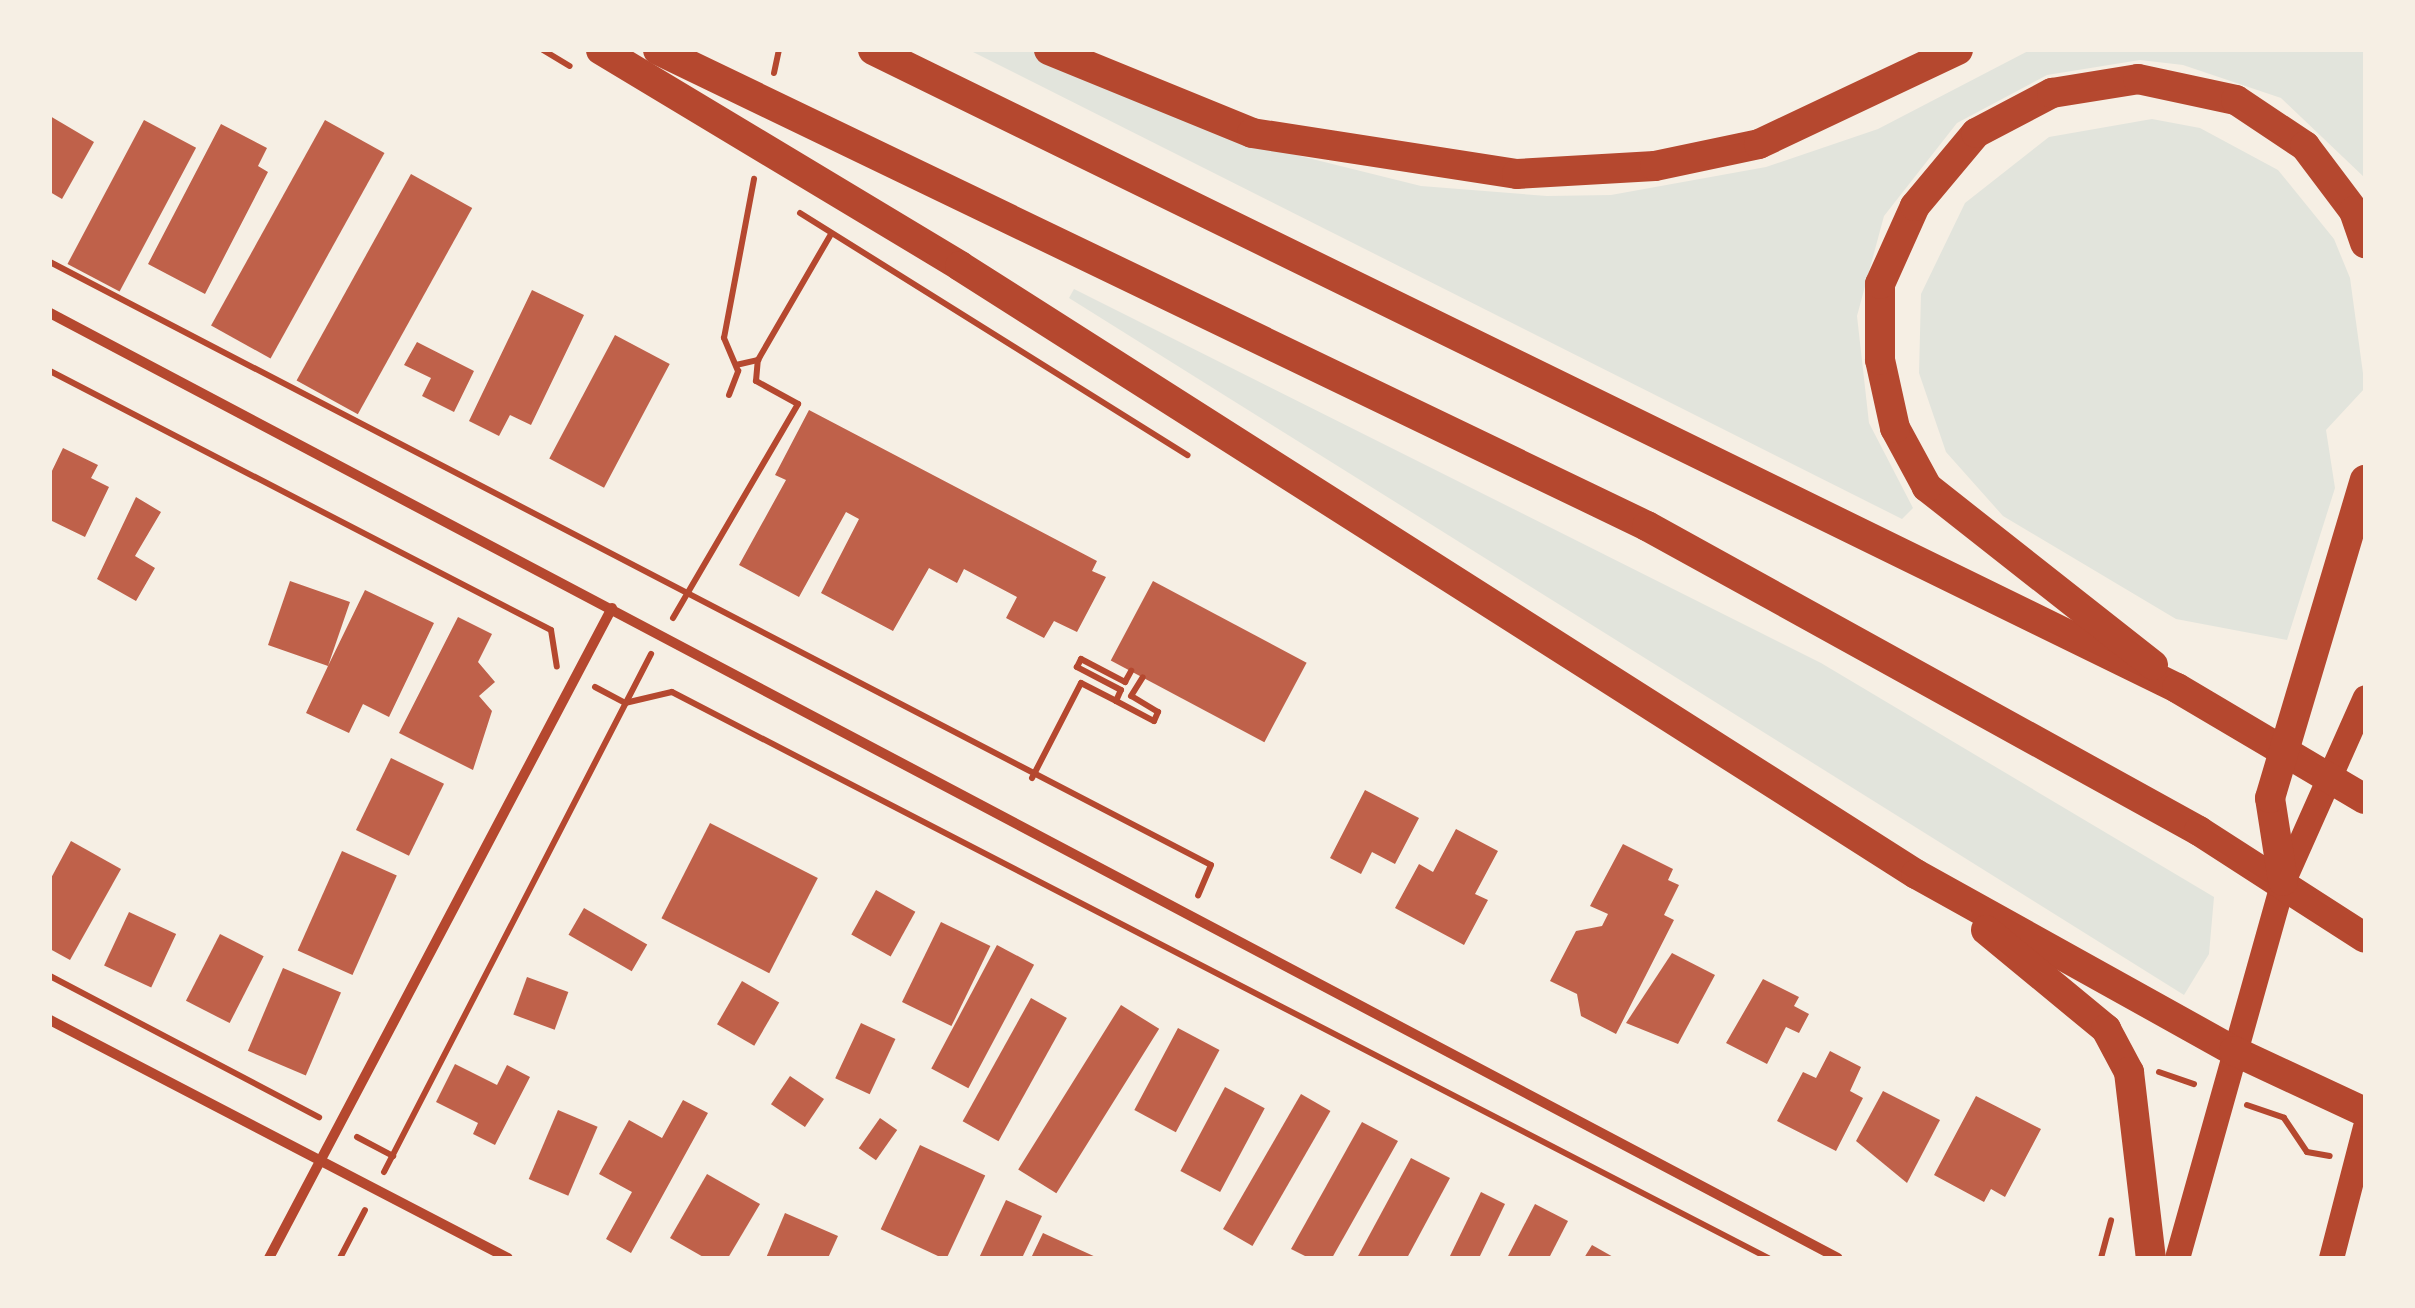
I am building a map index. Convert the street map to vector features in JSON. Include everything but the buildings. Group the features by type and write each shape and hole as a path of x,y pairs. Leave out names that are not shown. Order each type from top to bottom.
{"highway":[{"path":"601,50 960,266 1916,874 2234,1051 2365,1112"},
{"path":"658,50 1648,526 2199,831 2365,938"},
{"path":"873,50 2177,688 2232,724 2365,799"},
{"path":"1049,50 1252,133 1518,174 1655,166 1759,144 1958,50"},
{"path":"2177,688 2100,617 1928,487 1895,428 1880,360 1880,284 1915,206 1976,133 2052,93 2138,80 2236,100 2305,146 2354,211 2365,243"},
{"path":"2283,882 2270,798 2365,480"},
{"path":"2177,1258 2283,882 2365,697"},
{"path":"1916,874 2106,1029 2129,1072 2141,1124 2151,1258"},
{"path":"2331,1258 2365,1128"}],"street":[{"path":"50,313 1838,1258"},
{"path":"270,1258 612,608"},
{"path":"50,1020 508,1258"}],"path":[{"path":"771,88 779,50"},
{"path":"729,396 736,366 724,338 757,165"},
{"path":"340,1258 661,634 688,598 798,404 756,382 758,360 832,234"},
{"path":"50,262 1032,778 1211,866 1170,949"},
{"path":"736,366 758,360"},
{"path":"50,371 551,630 553,665 575,677 626,703 672,692 1768,1258"},
{"path":"1116,701 1121,690 1076,667 1081,660 1125,682 1130,671"},
{"path":"1032,778 1081,683 1154,721 1158,712 1131,696 1142,677"},
{"path":"50,976 393,1156"}],"shaded area":[{"path":"1029,50 1288,153 1421,186 1547,196 1611,195 1766,167 1878,129 2030,50 2365,50 2365,178 2281,98 2183,65 2140,60 2047,75 1957,123 1884,216 1857,316 1869,423 1913,508 1902,519 973,52"},
{"path":"2152,119 2200,128 2278,170 2334,239 2350,278 2365,388 2326,430 2335,488 2287,640 2176,619 2003,516 1946,452 1919,373 1921,294 1965,203 2049,137"},
{"path":"1074,289 1821,663 2214,897 2209,954 2184,995 1069,298"}]}
